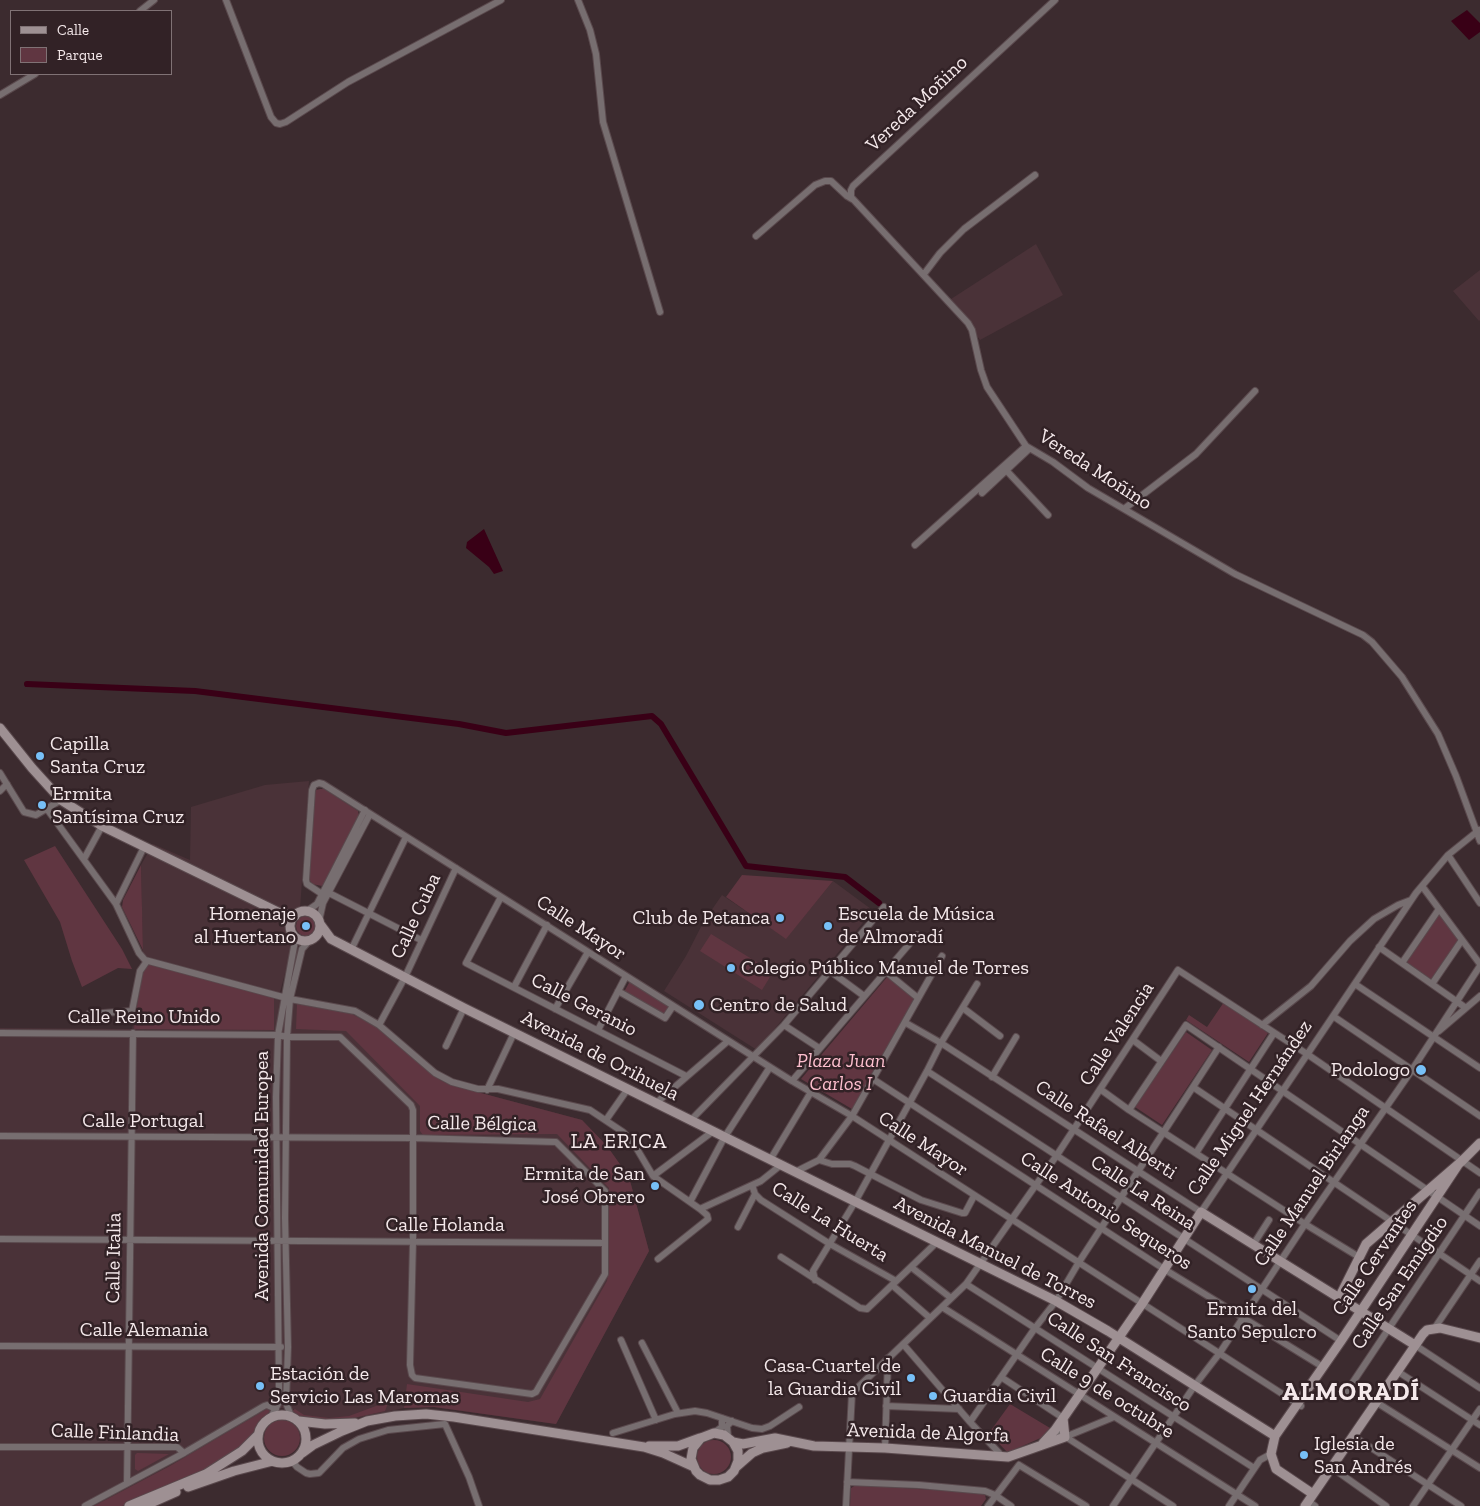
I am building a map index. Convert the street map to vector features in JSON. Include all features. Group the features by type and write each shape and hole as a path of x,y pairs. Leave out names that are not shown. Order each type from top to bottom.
{"main road":[{"path":"0,728 61,800 102,826 280,914 295,916 303,912 312,913 320,922 319,932 312,939 301,940 294,936 291,926 280,914"},
{"path":"291,926 295,916"},
{"name":"Avenida de Orihuela","path":"320,922 331,939 350,950 655,1104 855,1202"},
{"name":"Avenida de Orihuela","path":"312,939 331,939"},
{"path":"1339,1298 1366,1244 1460,1163 1480,1143"},
{"name":"Calle Cervantes","path":"1275,1436 1299,1405 1460,1163"},
{"name":"Avenida Manuel de Torres","path":"855,1202 1056,1301 1118,1337 1275,1436"},
{"name":"Calle Miguel Hernández","path":"1043,1443 1055,1430 1142,1304 1201,1212"},
{"name":"Calle Rafael Alberti","path":"1201,1212 1415,1345"},
{"path":"1275,1436 1271,1454 1276,1469 1310,1502 1331,1467 1427,1330 1440,1328 1480,1338"},
{"path":"129,1506 206,1474 242,1451 258,1435 263,1424 274,1413 291,1416 303,1426 306,1442 302,1453"},
{"path":"299,1422 325,1424 368,1421 409,1414 435,1415 644,1447 694,1467"},
{"path":"1063,1418 1065,1437"},
{"path":"258,1435 263,1453 273,1461 282,1463 292,1461 313,1445 368,1421"},
{"path":"644,1447 678,1446 714,1433 730,1440 738,1451 738,1461 728,1477 715,1481 700,1475 694,1467 691,1460 692,1452 695,1444 701,1438"},
{"name":"Avenida de Algorfa","path":"730,1440 748,1444 776,1438 814,1446 885,1448 1014,1456 1043,1443 1065,1437"},
{"name":"Avenida de Algorfa","path":"736,1466 752,1453 763,1448 778,1444 794,1443"},
{"path":"144,1506 234,1471 273,1461"}],"street":[{"path":"141,10 154,0"},
{"path":"226,0 271,117 273,121 280,124 348,82 501,0"},
{"path":"578,0 590,30 596,54 603,122 660,312"},
{"name":"Vereda Moñino","path":"1055,0 852,186 850,194 968,322 972,330 987,387 1028,447 1053,462 1088,488 1241,577 1364,635 1372,642 1402,678 1438,734 1478,831 1480,841"},
{"path":"0,94 33,75"},
{"path":"924,274 940,253 964,229 1035,175"},
{"path":"756,236 815,185 825,181 831,181 847,196 854,199"},
{"path":"1124,509 1196,454 1255,391"},
{"path":"982,493 1028,447"},
{"path":"914,545 1028,447"},
{"path":"1006,470 1048,515"},
{"path":"0,773 24,812 36,815 61,800"},
{"path":"0,791 7,784"},
{"name":"Calle Mayor","path":"326,893 307,884 306,880 312,790 314,785 323,784 728,1041 852,1116 1299,1405"},
{"path":"47,809 116,904 141,957 147,961 287,998 354,1011 379,1025 403,1047 443,1078 478,1089 498,1089 590,1110 623,1132 634,1144 653,1176 700,1208 707,1215 708,1220 658,1259"},
{"path":"320,922 326,893 368,812"},
{"path":"84,859 102,826"},
{"name":"Calle Miguel Hernández","path":"1201,1212 1411,900 1448,855 1478,831"},
{"path":"350,950 406,837"},
{"path":"116,904 144,847"},
{"path":"1448,855 1480,903"},
{"name":"Calle Cuba","path":"379,1025 405,977 456,868"},
{"path":"1422,886 1480,965"},
{"path":"307,912 326,893"},
{"path":"326,893 421,940"},
{"name":"Calle Geranio","path":"501,897 466,964 686,1076"},
{"path":"1411,900 1374,919 1350,941 1310,986 1262,1025 1385,1108 1460,1163 1480,1173"},
{"path":"690,1121 784,1025 884,907"},
{"path":"1402,963 1439,909"},
{"path":"514,987 547,925"},
{"path":"792,1081 917,934"},
{"name":"Avenida Comunidad Europea","path":"291,1416 286,1402 288,1347 285,1240 287,998 295,941 294,936"},
{"name":"Avenida Comunidad Europea","path":"274,1413 278,1398 279,1346 276,1138 278,1035 302,949 312,939"},
{"path":"1432,984 1462,940"},
{"path":"1379,947 1466,1008"},
{"path":"556,1009 588,952"},
{"path":"795,1172 819,1160 852,1116 942,956"},
{"path":"89,1014 132,1011 140,971 147,961"},
{"name":"Calle Manuel Birlanga","path":"1113,1506 1412,1070 1480,965"},
{"name":"Calle Valencia","path":"846,1506 852,1393 966,1284 1057,1155 1178,970 1262,1025"},
{"path":"830,971 864,996"},
{"path":"886,971 918,998"},
{"path":"598,1030 626,976"},
{"path":"815,1280 813,1271 855,1202 941,1043 977,984"},
{"path":"1355,984 1479,1067"},
{"path":"618,991 665,1018 673,1006"},
{"path":"1433,1036 1480,996"},
{"path":"446,1046 464,1008"},
{"path":"963,1008 1000,1036"},
{"path":"1333,1016 1480,1116"},
{"name":"Calle Rafael Alberti","path":"906,1023 941,1043 1201,1212"},
{"path":"784,1025 819,1048"},
{"path":"1129,1110 1186,1025 1480,1226"},
{"name":"Calle Reino Unido","path":"0,1033 133,1033 340,1037 411,1105 413,1110 410,1365 412,1375"},
{"name":"Calle Italia","path":"128,1483 133,1033"},
{"path":"487,1090 514,1033"},
{"path":"1196,1153 1274,1033"},
{"path":"992,1077 1016,1037"},
{"path":"1133,1040 1161,1061"},
{"path":"655,1104 728,1041"},
{"path":"970,1422 1056,1301 1079,1262 1219,1047"},
{"path":"690,1202 724,1138 770,1067"},
{"name":"Calle La Reina","path":"927,1071 1341,1341"},
{"name":"Calle Antonio Sequeros","path":"872,1079 1164,1269 1322,1369"},
{"path":"1193,1087 1480,1282"},
{"path":"1100,1089 1129,1110 1359,1257"},
{"path":"606,1120 627,1090"},
{"path":"770,1160 811,1092"},
{"path":"653,1176 712,1132"},
{"name":"Calle Portugal","path":"0,1136 286,1138"},
{"name":"Calle Bélgica","path":"286,1138 413,1138 556,1142 605,1191 605,1274 536,1392 527,1394 500,1391 419,1379 412,1375"},
{"path":"819,1160 832,1164 850,1164 921,1200 962,1213 965,1212 974,1196"},
{"path":"700,1208 761,1181 781,1165"},
{"name":"Calle La Huerta","path":"752,1185 755,1194 761,1200 894,1283 930,1318"},
{"name":"Calle San Emigdio","path":"1348,1391 1480,1192"},
{"path":"738,1227 755,1194"},
{"path":"1253,1245 1269,1220"},
{"name":"Calle Holanda","path":"0,1238 605,1243"},
{"path":"781,1257 860,1308 867,1309 936,1243"},
{"path":"1434,1329 1480,1261"},
{"path":"911,1267 951,1298"},
{"name":"Calle San Francisco","path":"966,1284 1254,1468"},
{"name":"Calle 9 de octubre","path":"942,1307 1255,1506"},
{"path":"621,1340 656,1420"},
{"path":"642,1343 678,1413"},
{"path":"903,1344 1002,1456"},
{"path":"1415,1345 1480,1388"},
{"name":"Calle Alemania","path":"0,1346 288,1347"},
{"path":"885,1448 888,1358"},
{"path":"1397,1371 1480,1425"},
{"path":"1001,1377 1063,1418"},
{"path":"1376,1402 1480,1468"},
{"name":"Calle Finlandia","path":"0,1447 177,1447 184,1453 264,1406 267,1405 274,1413"},
{"path":"886,1406 959,1409"},
{"path":"613,1434 678,1413 701,1411 752,1428 762,1429 770,1426 799,1407"},
{"path":"1413,1506 1480,1410"},
{"name":"Avenida de Algorfa","path":"1065,1437 1114,1417"},
{"path":"714,1433 722,1427 722,1418"},
{"path":"730,1440 727,1426 732,1421"},
{"path":"292,1461 297,1467 310,1474 319,1473 343,1448 359,1439 388,1430 445,1424 469,1477 479,1506"},
{"path":"1055,1430 1173,1506"},
{"path":"1353,1436 1461,1506"},
{"path":"85,1506 184,1453"},
{"path":"1229,1506 1260,1460 1271,1454"},
{"path":"1014,1456 1019,1465 1086,1506"},
{"path":"988,1506 1019,1465"},
{"path":"1331,1467 1386,1506"},
{"path":"847,1482 985,1491 995,1495 1011,1506"},
{"path":"156,1506 169,1495"}],"shaded area":[{"path":"1467,10 1480,23 1480,32 1469,40 1451,21"},
{"path":"1036,244 1063,295 980,340 951,299"},
{"path":"1480,270 1480,320 1479,321 1453,291"},
{"path":"484,529 503,571 494,574 489,567 466,548 467,542"},
{"path":"309,781 300,909 293,914 289,921 290,934 294,939 278,1000 352,1014 440,1080 451,1085 582,1120 607,1146 629,1177 649,1251 556,1424 434,1407 404,1408 349,1420 303,1419 292,1411 294,1409 281,1408 267,1417 246,1444 204,1471 123,1506 0,1506 0,1028 132,1029 143,962 141,865 153,844 190,860 191,807 265,785"},
{"name":"Colegio Público Manuel de Torres","path":"833,881 871,909 871,913 757,1050 664,991 686,956 704,921 722,895 786,938"}],"green space":[{"path":"324,789 358,811 359,816 322,886 312,884 309,879 314,794 316,790"},
{"path":"55,846 122,949 132,969 118,968 82,987 60,922 24,860"},
{"path":"141,865 143,950 122,907 123,900"},
{"name":"Club de Petanca","path":"742,875 833,881 786,939 726,897"},
{"path":"1438,915 1441,915 1459,938 1459,942 1431,979 1408,964 1407,961"},
{"path":"306,916 313,919 316,926 313,933 306,936 299,933 296,926 299,919"},
{"path":"711,934 773,972 762,990 700,951"},
{"path":"143,962 274,997 274,1030 134,1029"},
{"name":"Plaza Juan Carlos I","path":"888,976 914,999 852,1109 801,1079"},
{"path":"630,981 670,1007 664,1016 624,992"},
{"path":"1224,1002 1268,1033 1249,1062 1186,1020 1189,1015 1207,1027"},
{"path":"297,1004 352,1014 378,1028 440,1080 451,1085 582,1120 607,1146 629,1177 649,1251 556,1424 434,1407 404,1408 407,1384 528,1402 540,1399 607,1281 609,1267 609,1188 557,1134 423,1135 420,1131 420,1106 346,1031 296,1029"},
{"path":"1186,1032 1212,1050 1162,1125 1135,1107"},
{"path":"387,1403 385,1411 340,1421 303,1419 292,1411 295,1409 304,1415 329,1418 349,1416"},
{"path":"1010,1404 1050,1428 1045,1436 1007,1452 989,1433"},
{"path":"267,1409 270,1411 245,1443 231,1455 206,1469 122,1506 94,1506 170,1466"},
{"path":"282,1420 289,1421 295,1425 299,1431 299,1445 295,1451 289,1455 282,1456 275,1455 269,1451 265,1445 264,1438 265,1431 269,1425 275,1421"},
{"path":"714,1440 721,1441 726,1445 730,1450 730,1464 726,1469 721,1473 714,1474 707,1473 702,1469 698,1464 697,1457 698,1450 702,1445 707,1441"},
{"path":"137,1453 169,1454 138,1471 135,1469 135,1455"},
{"path":"856,1485 981,1493 985,1495 986,1499 981,1506 850,1506 851,1488"}],"waterway":[{"path":"27,684 195,691 459,724 506,733 652,716 661,724 746,866 845,877 879,903"}],"place":[{"name":"Capilla Santa Cruz","path":"40,756"},
{"name":"Ermita Santísima Cruz","path":"42,805"},
{"name":"Club de Petanca","path":"780,918"},
{"name":"Homenaje al Huertano","path":"306,926"},
{"name":"Escuela de Música de Almoradí","path":"828,926"},
{"name":"Colegio Público Manuel de Torres","path":"731,968"},
{"name":"Centro de Salud","path":"699,1005"},
{"name":"Podologo","path":"1421,1070"},
{"name":"Ermita de San José Obrero","path":"655,1186"},
{"name":"Ermita del Santo Sepulcro","path":"1252,1289"},
{"name":"Casa-Cuartel de la Guardia Civil","path":"911,1378"},
{"name":"Estación de Servicio Las Maromas","path":"260,1386"},
{"name":"Guardia Civil","path":"933,1396"},
{"name":"Iglesia de San Andrés","path":"1304,1455"}],"district":[{"name":"LA ERICA","path":"619,1142"},
{"name":"ALMORADÍ","path":"1351,1393"}]}
